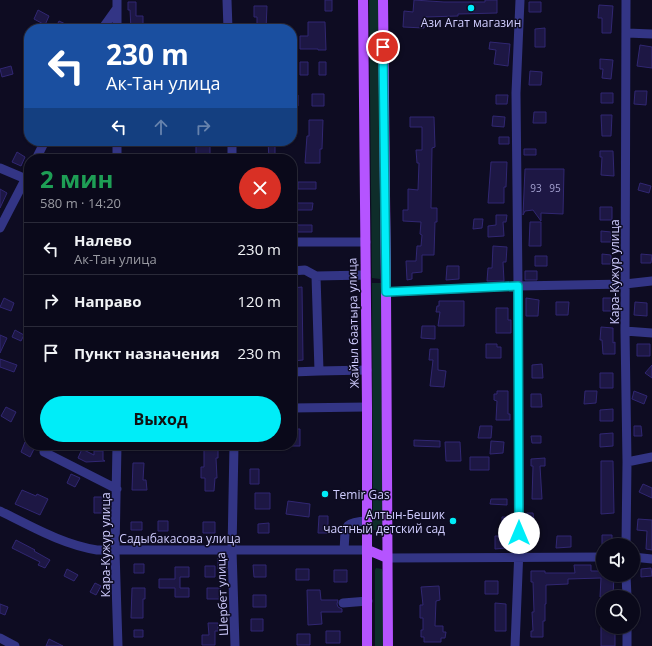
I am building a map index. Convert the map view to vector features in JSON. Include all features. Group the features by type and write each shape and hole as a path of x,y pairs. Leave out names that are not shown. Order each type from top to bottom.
{"main road":[{"name":"Жайыл баатыра улица","path":"363,0 368,407 367,646"},
{"path":"383,0 388,646"},
{"path":"368,550 388,558"}],"street":[{"path":"227,0 228,24"},
{"path":"515,646 519,549 516,94 520,0"},
{"name":"Кара-Кужур улица","path":"626,0 626,538"},
{"path":"105,24 117,4"},
{"path":"117,4 117,24"},
{"path":"627,33 652,34"},
{"path":"0,168 24,175"},
{"path":"0,228 24,182"},
{"path":"297,242 366,242"},
{"path":"297,271 305,270 316,276 366,275"},
{"path":"316,276 319,371"},
{"path":"386,292 518,286 626,284 652,281"},
{"path":"626,331 652,333"},
{"path":"297,372 367,370"},
{"path":"297,408 368,407"},
{"name":"Кара-Кужур улица","path":"117,450 115,551 118,646"},
{"name":"Шербет улица","path":"234,450 232,550 235,646"},
{"path":"44,452 117,489"},
{"path":"627,462 652,458"},
{"name":"Садыбакасова улица","path":"0,511 76,546 97,550 368,550"},
{"path":"344,550 346,528 348,524 368,521"},
{"path":"388,558 596,557"},
{"path":"640,558 652,559"},
{"path":"342,603 368,601"},
{"path":"627,634 628,646"},
{"path":"0,638 15,646"}],"green space":[{"path":"369,0 379,0 380,279 372,278"},
{"path":"372,283 381,283 383,530 373,530"},
{"path":"376,568 382,569 383,572 383,646 375,646"}],"building":[{"path":"325,0 332,0 332,11 325,11"},
{"path":"414,0 485,2 485,0 497,0 497,13 425,17 424,28 403,27 404,11 413,12"},
{"path":"128,2 136,2 136,16 143,16 143,24 131,24 130,10 128,10"},
{"path":"529,2 541,2 541,12 529,12"},
{"path":"599,5 613,6 611,33 602,33 602,18 598,18"},
{"path":"254,6 267,6 266,24 257,24 257,17 254,17"},
{"path":"38,10 49,16 45,24 34,19"},
{"path":"59,21 65,24 58,24"},
{"path":"308,22 325,22 326,50 300,49 300,36 308,36"},
{"path":"545,28 545,47 535,47 535,29"},
{"path":"490,42 510,44 508,66 494,64 496,50 489,49"},
{"path":"640,45 652,47 652,68 637,66"},
{"path":"600,59 613,60 611,79 602,78 603,69 600,69"},
{"path":"300,62 308,62 308,75 300,75"},
{"path":"319,62 326,62 326,75 319,75"},
{"path":"11,66 13,74 2,77 0,69"},
{"path":"530,71 542,72 541,85 529,85"},
{"path":"635,91 647,91 646,105 634,104"},
{"path":"601,93 613,93 613,103 601,103"},
{"path":"312,94 324,94 324,106 312,106"},
{"path":"297,95 298,95 297,106"},
{"path":"496,95 508,95 507,104 496,104"},
{"path":"534,112 546,112 546,123 533,123"},
{"path":"601,115 612,115 611,136 602,136"},
{"path":"493,116 505,117 504,127 492,126"},
{"path":"410,117 434,117 435,147 432,148 431,208 437,208 437,222 435,222 434,255 422,255 422,272 412,273 412,279 407,280 406,261 416,261 417,246 421,246 422,235 420,234 421,222 403,221 403,210 408,210 408,189 418,190 419,163 417,163 416,150 422,150 422,127 410,127"},
{"path":"309,120 323,120 320,163 305,163 307,136 309,136"},
{"path":"499,137 509,137 509,144 499,144"},
{"path":"196,146 210,146 210,154 196,154"},
{"path":"268,146 275,146 275,154 269,154"},
{"path":"524,149 536,149 536,155 524,155"},
{"path":"600,151 613,151 614,176 601,175 602,157 600,157"},
{"path":"17,152 24,156 21,166 12,162"},
{"path":"491,162 507,162 504,203 488,203"},
{"path":"525,169 564,169 563,214 541,213 541,221 533,210 525,211 523,215"},
{"path":"298,182 316,182 316,189 298,189"},
{"path":"640,183 651,186 649,193 638,190"},
{"path":"0,189 7,193 0,208"},
{"path":"297,203 313,203 312,210 297,210"},
{"path":"600,207 612,207 612,220 600,220"},
{"path":"496,215 507,215 506,222 503,222 504,236 488,237 488,226 496,225"},
{"path":"474,219 483,219 482,228 473,229"},
{"path":"530,222 541,222 541,246 529,246"},
{"path":"297,225 312,225 312,232 297,232"},
{"path":"601,231 611,232 611,242 601,242"},
{"path":"493,246 507,247 506,262 503,262 504,281 487,281 488,268 492,268"},
{"path":"602,254 611,255 611,264 602,264"},
{"path":"641,254 652,255 651,263 641,263"},
{"path":"535,256 547,256 547,266 535,266"},
{"path":"447,266 459,266 459,279 446,280"},
{"path":"525,271 537,271 537,280 525,280"},
{"path":"302,287 303,360 297,361 297,288"},
{"path":"4,298 14,303 11,311 0,307"},
{"path":"526,298 539,300 538,316 526,316"},
{"path":"603,298 614,298 614,311 603,311"},
{"path":"439,301 464,301 464,326 438,326 440,312 436,312 437,306 439,306"},
{"path":"556,302 569,302 568,315 556,315"},
{"path":"635,302 647,303 647,316 634,315"},
{"path":"496,308 508,308 508,320 511,320 511,333 496,333"},
{"path":"422,326 435,326 435,339 421,338"},
{"path":"601,327 613,328 615,354 603,354 602,340 600,340"},
{"path":"15,330 24,335 21,341 12,337"},
{"path":"0,335 7,338 0,353"},
{"path":"486,344 497,344 497,347 501,347 501,358 486,358"},
{"path":"637,344 650,344 650,356 637,356"},
{"path":"430,349 438,349 438,370 446,371 444,387 430,386 433,360 429,360"},
{"path":"0,359 17,365 14,372 0,367"},
{"path":"542,364 543,378 532,378 532,365"},
{"path":"652,365 652,378 645,373"},
{"path":"600,373 613,373 613,388 600,388"},
{"path":"497,391 508,391 508,414 510,414 510,420 496,420 497,401 494,400 494,394 497,394"},
{"path":"585,391 597,391 596,403 584,404"},
{"path":"634,391 647,396 644,404 632,399"},
{"path":"531,394 541,394 542,407 531,407"},
{"path":"6,407 16,412 11,422 1,416"},
{"path":"613,409 613,421 600,421 600,410"},
{"path":"480,426 492,426 491,438 478,438"},
{"path":"634,426 641,426 642,436 634,436"},
{"path":"297,429 300,429 300,446 297,446"},
{"path":"613,433 613,446 600,447 600,434"},
{"path":"531,436 541,436 541,443 532,443"},
{"path":"414,440 440,441 440,447 414,446"},
{"path":"491,441 504,442 503,453 490,454"},
{"path":"445,442 460,442 461,461 446,461"},
{"path":"24,444 24,450 34,450 30,457 21,452"},
{"path":"82,450 94,455 94,451 103,451 103,460 105,461 86,462 78,458"},
{"path":"204,450 218,450 218,458 216,458 217,478 215,478 214,491 205,491 205,478 201,478 201,467 204,467"},
{"path":"470,457 489,457 489,470 470,470"},
{"path":"545,458 545,466 540,466 542,499 532,499 533,466 531,466 531,459"},
{"path":"601,461 613,461 614,513 601,514"},
{"path":"133,463 144,463 143,480 146,480 147,490 132,490"},
{"path":"250,469 259,469 259,484 250,484"},
{"path":"71,474 80,478 75,487 67,483"},
{"path":"643,484 652,488 652,498 639,492"},
{"path":"22,490 48,499 40,515 15,504"},
{"path":"255,493 270,493 270,509 255,509"},
{"path":"94,497 105,497 105,513 94,513"},
{"path":"491,499 507,499 507,505 490,504"},
{"path":"288,501 310,504 309,517 286,514"},
{"path":"527,513 533,513 534,521 527,522"},
{"path":"319,516 328,516 328,533 318,533"},
{"path":"502,517 508,517 506,548 495,549 495,536 502,536"},
{"path":"638,519 652,520 652,550 646,549 647,531 637,530"},
{"path":"158,521 168,521 168,531 158,531"},
{"path":"131,522 142,522 142,530 131,530"},
{"path":"203,522 215,522 215,533 203,533"},
{"path":"269,523 269,533 258,533 258,524"},
{"path":"602,535 612,535 612,538 602,538"},
{"path":"557,536 571,536 571,547 556,548"},
{"path":"16,540 50,560 45,568 38,565 40,562 12,548"},
{"path":"218,558 226,558 227,569 218,569"},
{"path":"134,564 144,564 144,573 134,573"},
{"path":"253,565 266,565 266,577 254,577"},
{"path":"574,565 591,565 591,571 596,571 596,578 568,579 568,584 546,585 543,637 531,637 531,631 533,631 532,612 534,612 531,571 545,571 545,573 575,573"},
{"path":"205,566 215,566 215,577 205,577"},
{"path":"175,567 189,567 189,577 180,577 180,588 189,588 189,597 175,597 175,588 159,588 159,579 175,579"},
{"path":"651,568 652,576 641,577 641,569"},
{"path":"67,569 78,575 74,581 64,576"},
{"path":"296,569 309,569 309,580 296,580"},
{"path":"334,570 347,570 347,582 334,582"},
{"path":"485,581 498,581 498,594 485,594"},
{"path":"601,582 614,582 613,590 600,590"},
{"path":"95,583 101,586 96,595 90,592"},
{"path":"439,586 440,600 436,601 435,626 443,626 443,632 446,632 445,638 441,638 441,642 424,642 424,637 421,637 421,630 423,630 423,618 420,618 420,605 423,605 421,587"},
{"path":"132,588 145,588 145,599 143,599 143,618 131,618"},
{"path":"207,588 220,588 220,599 207,599"},
{"path":"307,590 320,590 321,600 338,600 338,607 342,609 342,612 321,612 322,624 308,625"},
{"path":"253,595 266,595 266,607 253,607"},
{"path":"495,603 506,604 506,631 495,631"},
{"path":"0,604 8,607 5,615 0,613"},
{"path":"251,619 263,619 263,631 251,631"},
{"path":"208,623 218,623 218,631 215,631 215,645 202,645 202,635 209,635"},
{"path":"134,630 143,630 143,637 134,637"},
{"path":"326,631 340,631 340,643 326,643"},
{"path":"297,634 310,634 310,645 297,645"},
{"path":"601,634 615,634 615,646 601,646"},
{"path":"49,639 63,646 46,646"}],"place":[{"name":"Ази Агат магазин","path":"471,8"},
{"name":"Temir Gas","path":"325,494"},
{"name":"Алтын-Бешик частный детский сад","path":"453,521"}],"route":[{"path":"383,47 386,292 518,286 519,533"}]}
